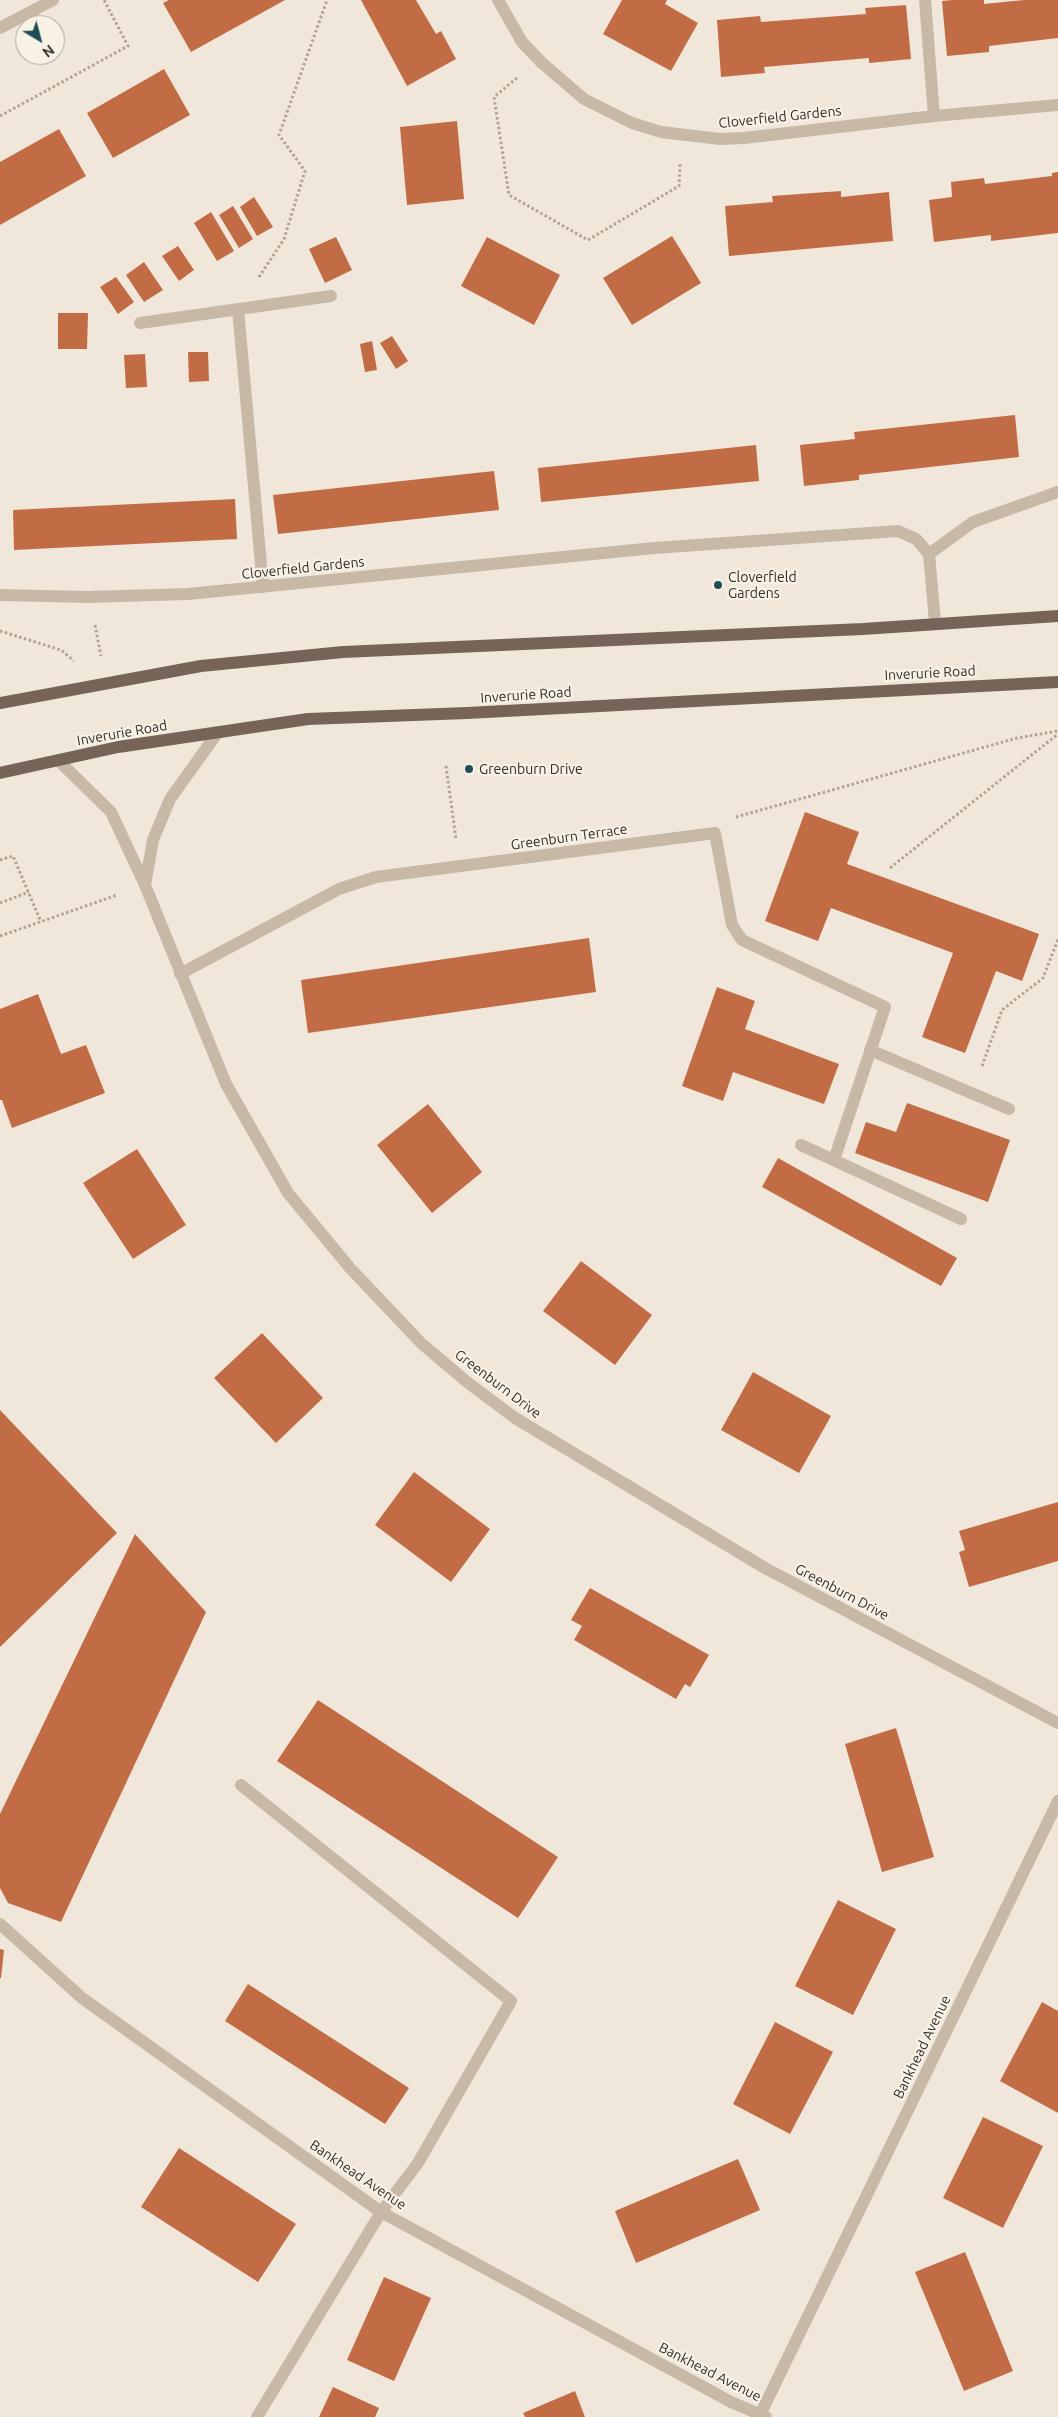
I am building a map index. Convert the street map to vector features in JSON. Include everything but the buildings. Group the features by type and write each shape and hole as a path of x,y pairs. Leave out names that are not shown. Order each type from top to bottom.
{"main road":[{"path":"0,703 201,666 343,652 863,629 935,622 1058,616"},
{"name":"Inverurie Road","path":"0,774 118,748 308,720 467,714 1058,682"}],"street":[{"path":"0,28 53,0"},
{"name":"Cloverfield Gardens","path":"498,0 522,42 539,60 584,99 632,123 682,136 720,139 744,138 934,116 1058,105"},
{"path":"925,0 934,116"},
{"path":"140,323 331,296"},
{"path":"238,309 263,587"},
{"path":"935,622 929,554 973,522 1058,492"},
{"name":"Cloverfield Gardens","path":"0,595 90,597 178,594 654,548 898,531 916,539 929,554"},
{"path":"145,885 153,840 170,799 218,732"},
{"name":"Greenburn Drive","path":"58,760 111,812 145,885 226,1084 288,1193 350,1268 434,1354 514,1418 765,1568 1058,1724"},
{"path":"715,833 732,925 742,940 885,1007 834,1160"},
{"name":"Greenburn Terrace","path":"180,974 339,888 376,877 715,833"},
{"path":"870,1050 1009,1109"},
{"path":"801,1145 961,1219"},
{"path":"241,1785 511,2002 418,2163 381,2212 258,2417"},
{"name":"Bankhead Avenue","path":"0,1924 82,1998 381,2212 731,2402 762,2416 1058,1801"}],"path":[{"path":"0,116 128,46 104,0"},
{"path":"238,309 284,239 304,171 279,135 327,0"},
{"path":"539,60 494,97 509,195 588,240 679,186 682,136"},
{"path":"93,618 101,656"},
{"path":"0,631 61,650"},
{"path":"715,833 738,814 757,812 1017,738 1058,732"},
{"path":"890,868 1058,732"},
{"path":"446,766 459,866"},
{"path":"0,860 13,856 41,922"},
{"path":"0,936 145,885"},
{"path":"0,903 29,892"},
{"path":"972,1094 1002,1010 1044,978 1058,938"}],"place":[{"name":"Cloverfield Gardens","path":"718,585"},
{"name":"Greenburn Drive","path":"469,769"}]}
